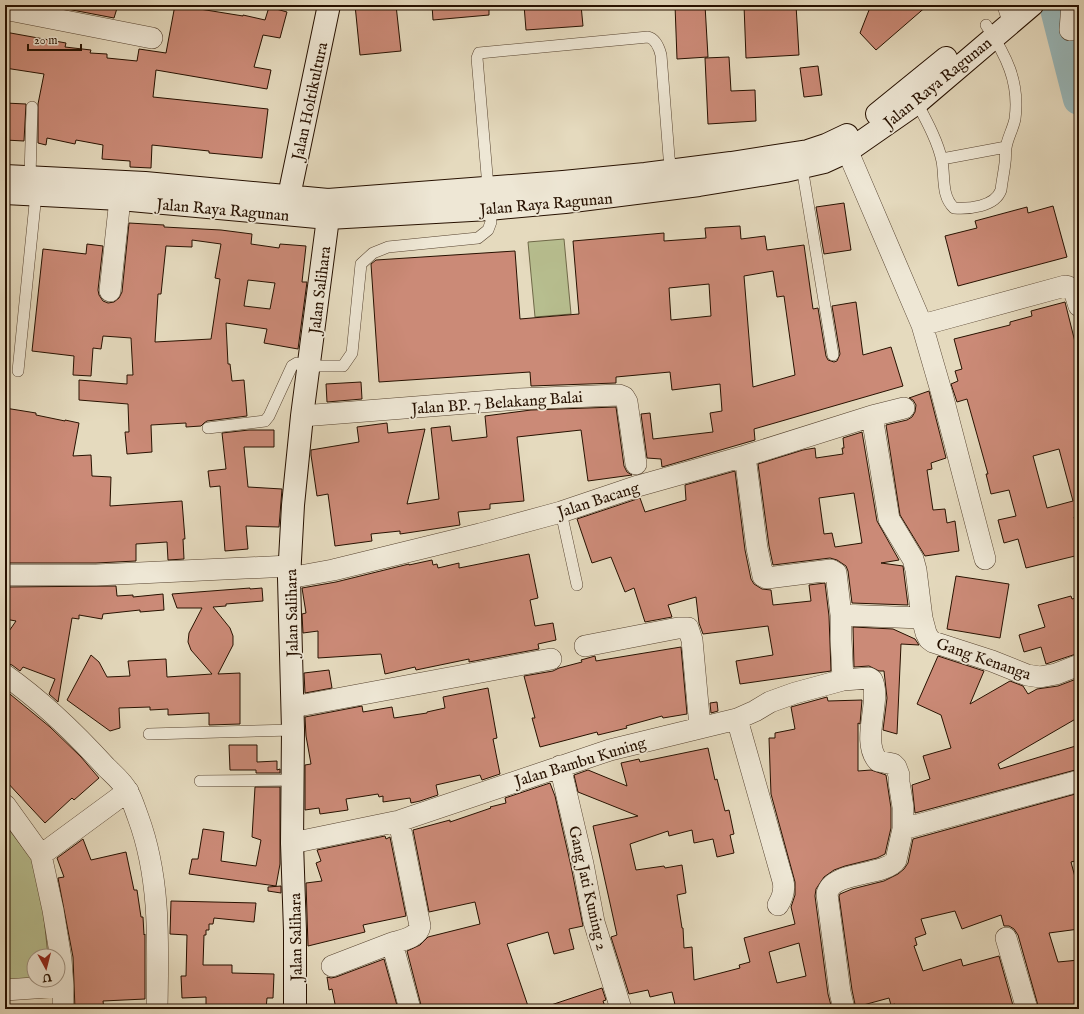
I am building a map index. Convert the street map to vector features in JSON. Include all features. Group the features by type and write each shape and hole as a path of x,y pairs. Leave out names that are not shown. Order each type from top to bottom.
{"main road":[{"name":"Jalan Holtikultura","path":"289,196 329,5"},
{"name":"Jalan Raya Ragunan","path":"5,176 33,186 120,199 328,218 488,198 563,182 673,180 762,175 824,162 845,144 913,96 990,31 1010,10 1032,5"},
{"name":"Jalan Raya Ragunan","path":"673,180 845,144"},
{"name":"Jalan Raya Ragunan","path":"5,193 33,186 145,183 328,200 488,198"},
{"name":"Jalan Salihara","path":"294,1009 295,931 292,843 294,780 290,572 293,505 302,416 328,218"}],"street":[{"path":"1070,30 1072,5"},
{"path":"5,8 152,38"},
{"path":"845,144 922,326 942,394 985,559"},
{"path":"110,291 120,199"},
{"path":"922,326 1063,286 1070,287 1074,291 1079,306"},
{"name":"Jalan BP. 7 Belakang Balai","path":"302,416 518,399 619,395 624,397 627,402 636,464"},
{"name":"Jalan Bacang","path":"5,575 96,575 333,570 480,534 561,512 638,486 745,456 872,416 904,408"},
{"name":"Gang Kenanga","path":"872,416 889,519 914,559 922,618 929,638 933,642 992,661 1027,676 1056,674 1079,665"},
{"path":"745,456 757,548 763,576 768,578 827,569 836,573 841,616 843,680"},
{"path":"841,616 922,618"},
{"path":"585,646 678,628 688,628 692,640 700,728"},
{"path":"293,707 551,659"},
{"path":"5,675 25,689 82,741 128,791 144,833 156,893 158,923 157,1009"},
{"name":"Jalan Bambu Kuning","path":"292,843 399,821 610,750 737,719 783,696 843,680 866,678 872,680 875,686 871,727 873,752 877,761 893,764 899,772 903,807 903,829"},
{"path":"737,719 783,881 784,889 782,898 778,905"},
{"name":"Gang Jati Kuning 2","path":"560,766 583,864 594,922 621,1009"},
{"path":"844,1009 840,992 827,894 831,885 839,880 884,868 895,863 903,829 1079,781"},
{"path":"42,855 128,791"},
{"path":"5,805 42,855 59,948"},
{"path":"332,966 416,934 419,931 420,926 399,821"},
{"path":"1006,938 1027,1009"},
{"path":"392,943 410,1009"},
{"path":"5,990 34,988"},
{"path":"63,988 63,1009"}],"lane":[{"path":"913,96 924,115 942,160 944,185 948,202 954,208 974,207 994,200 999,194 1005,164 1006,147 1015,119 1016,96 1010,66 1002,49 990,31"},
{"path":"208,428 265,421 269,416 292,366 297,363 309,366 343,366 352,353 361,264 373,253 388,247 478,238 488,230 491,222 477,58 478,54 483,52 632,39 651,38 655,40 660,49 673,180"},
{"path":"18,371 33,186 32,107"},
{"path":"942,160 1006,147"},
{"path":"802,167 833,355"},
{"path":"561,512 577,585"},
{"path":"149,734 293,730"},
{"path":"200,781 294,780"}],"green space":[{"path":"564,239 571,314 535,317 528,242"},
{"path":"5,824 39,869 47,948 26,948 26,982 5,989"}],"building":[{"path":"68,5 118,5 114,18 67,9"},
{"path":"175,5 243,15 265,20 269,7 287,12 280,38 263,35 254,67 271,70 267,89 156,70 153,97 268,109 262,158 209,153 209,151 152,145 151,168 130,167 130,161 102,159 103,145 76,140 75,144 47,138 46,145 38,143 38,104 44,74 5,68 5,32 66,43 65,47 91,50 90,53 107,54 107,58 137,61 139,49 166,53"},
{"path":"355,5 396,5 401,51 360,55"},
{"path":"432,5 489,5 489,15 433,20"},
{"path":"524,5 581,5 583,26 526,30"},
{"path":"675,5 705,5 708,57 677,59"},
{"path":"744,5 796,5 799,55 746,58"},
{"path":"871,5 928,5 876,50 860,33"},
{"path":"729,57 731,91 755,90 756,121 708,124 705,58"},
{"path":"818,66 822,95 804,97 800,68"},
{"path":"5,103 26,104 24,141 5,140"},
{"path":"844,203 851,250 824,254 816,207"},
{"path":"1053,206 1067,257 958,286 945,236 977,228 975,221 1027,207 1028,213"},
{"path":"129,223 164,225 164,227 221,230 252,234 251,244 279,248 280,244 306,246 302,282 307,282 298,349 264,343 267,329 226,323 228,364 230,364 232,381 244,380 247,416 207,421 201,426 186,427 186,423 151,425 152,452 127,454 125,432 129,432 128,404 79,400 79,380 127,384 127,375 133,375 131,338 103,336 101,349 93,348 91,376 73,375 74,356 32,351 43,249 86,254 87,244 103,246 98,290 99,295 103,301 108,303 114,302 119,298 122,292","holes":["192,240 221,244 215,278 220,279 211,339 155,342 158,294 161,294 166,246 192,247","248,280 275,283 270,309 244,306"]},
{"path":"740,226 741,239 765,236 767,250 804,245 813,309 818,308 826,356 828,360 834,362 837,361 840,354 832,306 856,302 863,355 891,347 903,386 754,429 755,440 662,467 661,459 647,458 641,414 650,413 653,439 713,432 710,413 722,411 720,384 672,390 670,372 616,377 616,383 531,386 530,372 379,382 371,264 376,260 515,251 520,319 579,314 573,241 664,233 664,241 706,238 705,228","holes":["773,271 777,297 784,296 795,375 753,387 744,276","709,284 711,316 671,320 669,288"]},
{"path":"1065,302 1079,352 1079,516 1074,517 1079,538 1079,555 1026,568 1018,539 1004,543 998,520 1016,516 1009,490 991,494 986,474 988,474 967,399 957,402 951,384 958,381 955,371 962,369 954,339 1010,325 1010,322 1032,316 1031,311","holes":["1059,449 1073,501 1047,508 1033,456"]},
{"path":"361,382 362,399 327,402 326,384"},
{"path":"929,391 946,458 931,463 932,469 927,470 933,510 945,509 947,523 955,521 959,551 925,556 900,515 886,425 907,420 912,417 915,412 916,405 913,400 909,398"},
{"path":"616,407 624,466 627,472 632,475 588,481 581,430 517,437 524,501 490,504 490,509 458,512 460,525 400,534 400,531 371,534 372,541 335,546 328,494 317,496 311,450 359,442 357,427 387,423 388,433 425,429 407,504 439,499 431,428 450,426 452,441 487,437 485,416 531,410"},
{"path":"5,408 36,413 36,415 79,423 73,456 91,455 92,476 111,477 110,506 182,501 185,539 183,539 184,559 168,560 167,542 136,544 136,561 96,563 5,563"},
{"path":"249,430 274,430 274,447 244,447 248,487 282,489 279,527 246,526 248,549 225,551 220,486 210,487 208,471 226,469 222,433"},
{"path":"862,432 877,521 899,560 881,563 903,566 908,605 852,603 848,571 846,566 837,560 830,558 773,565 758,464 803,450 815,448 816,458 843,454 843,438","holes":["854,493 862,543 835,547 832,533 824,534 819,498"]},
{"path":"735,471 745,550 751,579 754,584 762,589 771,590 773,605 811,601 809,585 825,583 829,616 831,671 740,684 736,661 773,655 768,626 703,634 699,623 696,597 668,605 672,617 645,622 634,588 625,592 611,557 592,563 577,519 640,498 645,512 686,500 685,485"},
{"path":"529,554 538,598 530,600 535,626 553,623 556,640 538,644 539,649 469,662 469,659 416,670 415,667 385,674 381,654 318,658 318,631 303,633 302,614 306,613 302,588 336,582 409,564 432,560 433,565 437,564 438,568 459,563 459,568"},
{"path":"956,576 1009,584 1000,638 947,629"},
{"path":"116,586 117,596 133,595 133,597 163,594 164,610 140,612 140,610 103,614 102,619 79,615 79,619 72,618 58,702 49,694 55,679 23,667 20,671 12,665 5,663 5,637 16,621 5,619 5,587"},
{"path":"262,588 263,601 226,604 226,606 213,607 230,628 233,636 233,645 218,674 240,673 240,724 209,725 209,713 168,715 168,709 150,710 150,707 119,708 120,728 110,731 67,700 91,655 99,662 107,677 130,676 128,661 166,659 167,677 212,674 191,650 188,642 189,633 202,608 177,608 172,594"},
{"path":"1071,596 1072,599 1079,597 1079,653 1046,664 1041,647 1024,652 1019,635 1045,627 1038,605"},
{"path":"853,627 893,629 915,639 919,645 901,644 897,734 883,730 887,698 884,671 879,671 869,666 854,667"},
{"path":"681,647 687,714 663,718 662,716 626,726 627,728 598,735 597,732 540,747 532,718 535,718 524,676 553,671 582,662 581,660 595,656 596,661"},
{"path":"938,656 984,671 970,704 1010,681 1023,686 1028,694 1037,689 1058,686 1079,678 1079,717 998,764 1000,769 1079,745 1079,769 915,813 912,785 930,779 923,756 951,748 941,715 917,704"},
{"path":"329,670 332,688 305,693 304,673"},
{"path":"488,688 497,738 493,739 500,774 482,780 480,775 436,785 438,795 411,803 410,798 383,802 383,796 379,797 378,794 346,799 348,810 320,814 319,808 305,810 305,765 311,764 306,736 305,717 362,706 363,712 392,707 394,718 427,713 445,708 443,697"},
{"path":"5,690 50,727 81,757 99,778 74,800 72,798 45,823 5,780"},
{"path":"827,697 828,701 862,700 860,724 858,723 858,771 871,770 886,775 891,808 891,828 885,854 877,858 834,870 824,877 816,889 815,896 828,994 832,1009 676,1009 672,992 650,997 648,990 629,994 611,937 617,935 593,826 638,816 578,792 574,775 588,770 627,786 621,763 639,759 640,762 708,748 715,780 717,779 725,811 729,810 734,834 730,835 734,853 717,857 713,839 694,843 692,830 669,836 668,831 630,844 636,870 682,865 686,893 677,895 683,928 684,948 692,947 694,980 740,968 739,965 750,962 744,938 795,924 791,907 795,895 795,882 771,794 769,738 775,738 775,733 795,729 791,707","holes":["799,943 806,976 777,983 769,952"]},
{"path":"717,702 718,711 711,713 710,703"},
{"path":"229,745 257,745 257,762 277,761 277,770 280,769 280,773 256,773 256,770 230,770"},
{"path":"550,783 555,796 583,926 569,929 574,949 554,954 548,932 507,944 529,1009 422,1009 407,951 420,945 428,937 480,924 475,902 429,912 413,830 450,820 450,822 491,808 490,807 506,803 505,798"},
{"path":"255,787 280,787 280,864 276,886 189,874 192,859 198,859 203,829 224,832 221,861 256,866 261,840 252,837"},
{"path":"1079,793 1079,860 1071,862 1079,892 1079,896 1076,897 1079,929 1049,933 1058,962 1079,960 1079,1009 1039,1009 1018,935 1014,929 1009,926 1004,926 1001,915 962,929 955,911 921,919 926,934 915,938 917,945 914,946 923,971 961,959 963,966 999,956 1014,1009 897,1009 895,1004 891,1005 889,998 856,1007 856,1009 852,990 839,896 840,894 852,889 884,881 898,874 908,863 913,839"},
{"path":"385,836 386,839 390,837 406,916 363,925 365,932 308,946 306,883 322,881 316,863 321,861 317,850"},
{"path":"83,839 91,860 126,852 134,890 137,890 141,917 143,917 144,935 145,934 145,999 103,1001 104,1009 75,1009 73,957 58,878 64,877 57,858"},
{"path":"281,886 281,893 268,891 268,887"},
{"path":"171,901 256,903 254,922 214,918 213,924 209,924 209,930 206,930 206,935 204,935 203,965 232,965 232,973 274,974 273,998 267,998 266,1009 206,1006 206,997 182,998 181,976 186,976 187,935 170,934"},
{"path":"384,959 398,1009 336,1009 332,989 329,990 327,977 336,977"},
{"path":"602,988 606,1000 603,1001 606,1009 549,1009 548,1006"}],"waterway":[{"path":"1055,5 1079,99"}]}
